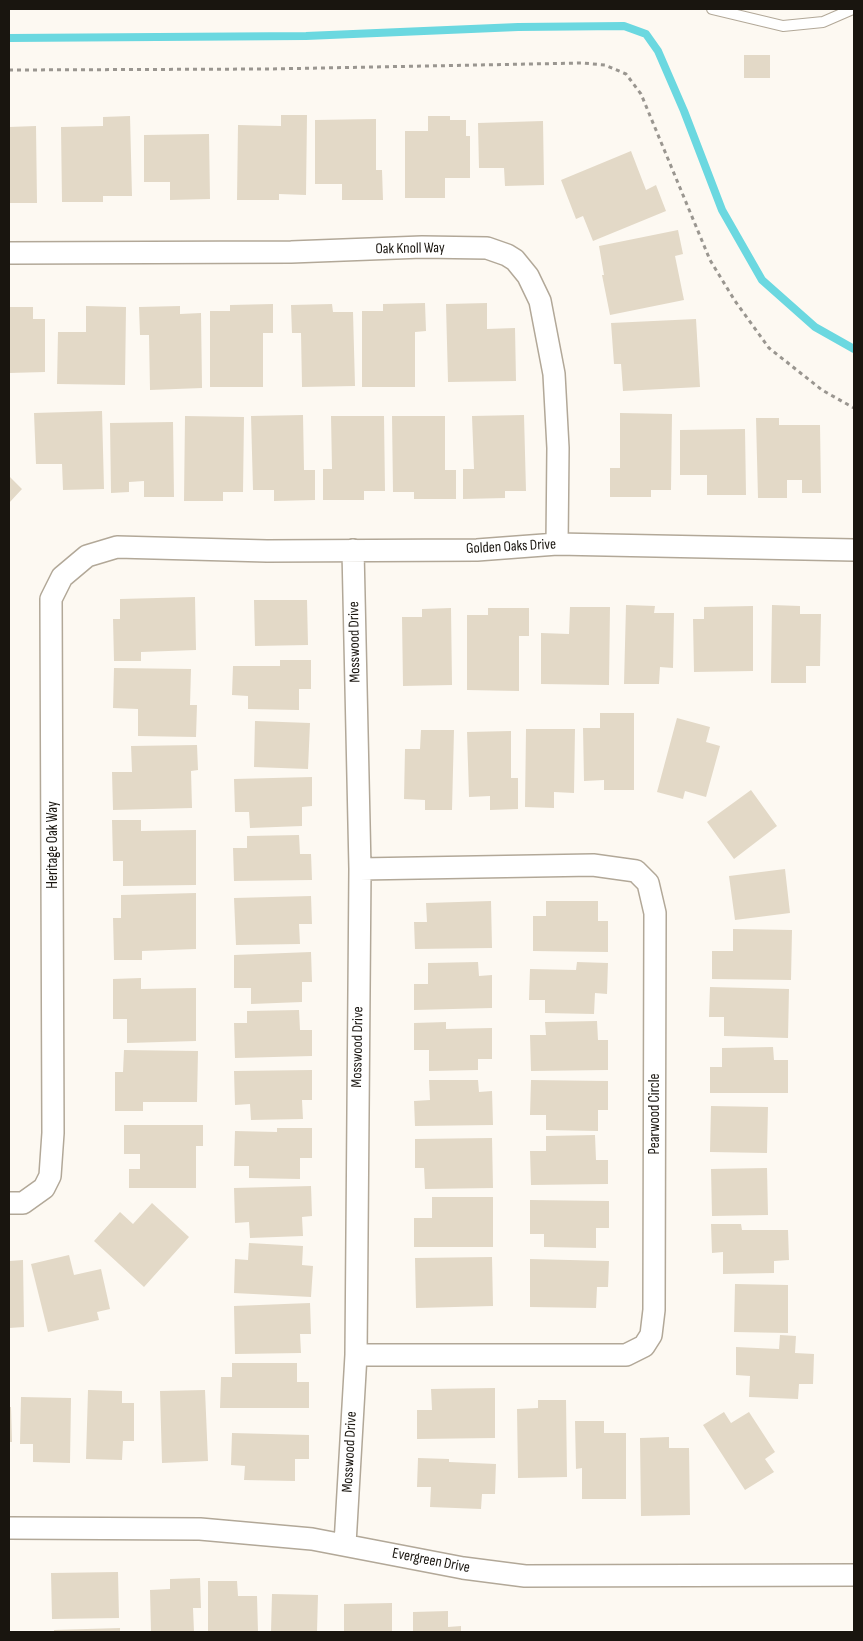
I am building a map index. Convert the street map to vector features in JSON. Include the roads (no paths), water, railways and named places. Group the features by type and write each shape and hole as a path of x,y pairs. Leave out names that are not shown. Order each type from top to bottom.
{"street":[{"name":"Oak Knoll Way","path":"9,253 291,252 487,248 507,255 515,260 528,276 540,301 554,374 558,448 557,544"},
{"name":"Golden Oaks Drive","path":"168,549 267,551 477,550 557,544 854,550"},
{"name":"Heritage Oak Way","path":"9,1203 23,1203 44,1188 50,1176 51,1168 53,1133 51,599 62,577 87,556 117,547 168,549"},
{"name":"Mosswood Drive","path":"345,1544 356,1355 360,869 353,550"},
{"name":"Pearwood Circle","path":"356,1355 626,1355 644,1346 651,1335 654,1300 655,913 648,883 636,871 593,865 360,869"},
{"name":"Evergreen Drive","path":"9,1528 200,1529 312,1539 463,1568 525,1576 854,1575"}],"lane":[{"path":"712,9 783,26 823,22 853,9"}],"waterway":[{"path":"9,38 306,36 518,27 624,26 646,34 658,51 684,111 722,210 762,280 815,327 854,349"}]}
